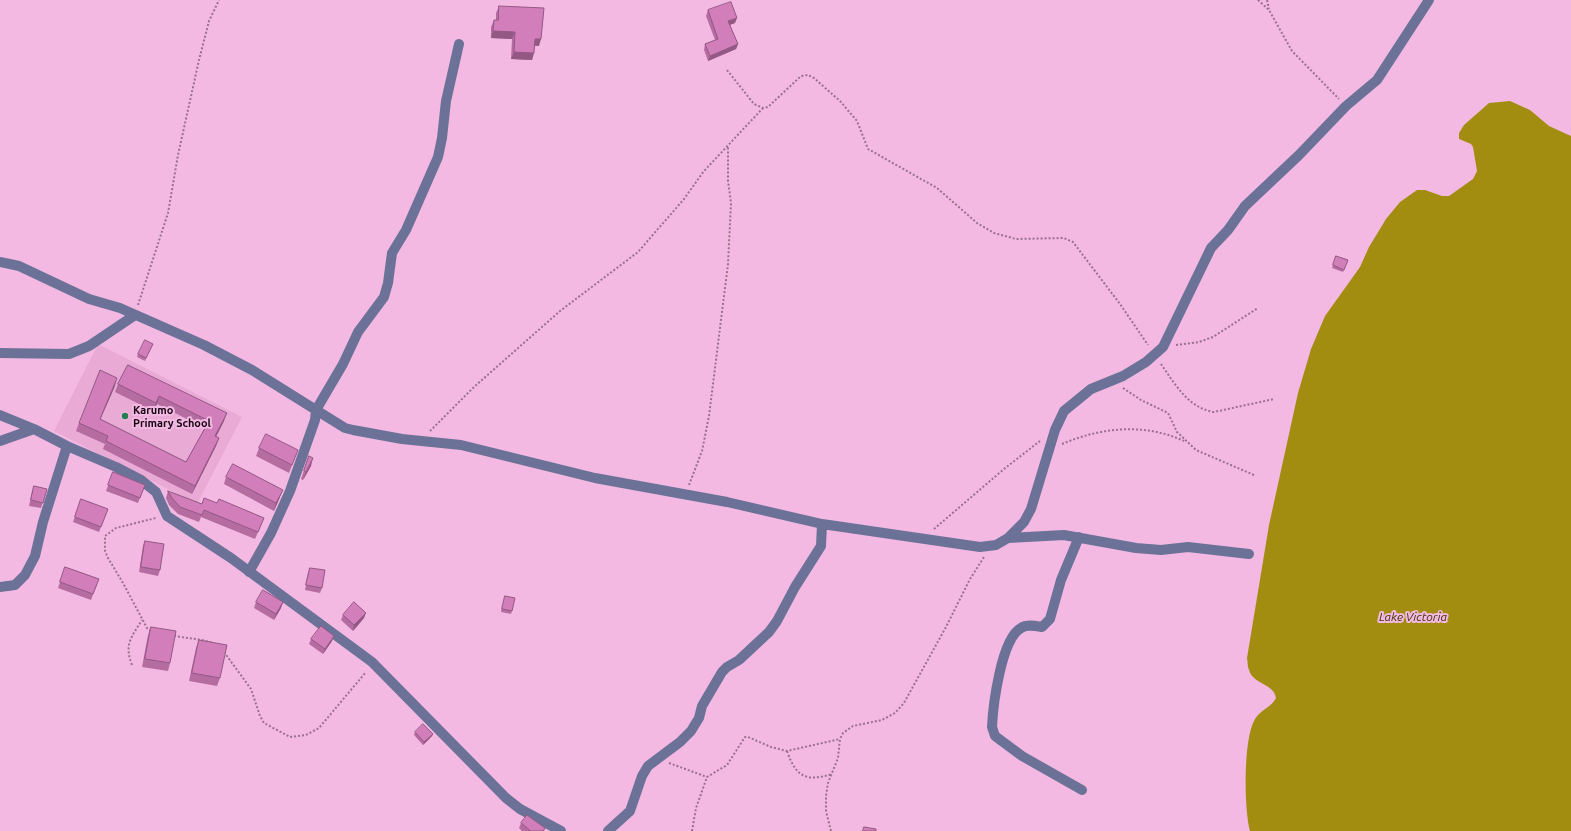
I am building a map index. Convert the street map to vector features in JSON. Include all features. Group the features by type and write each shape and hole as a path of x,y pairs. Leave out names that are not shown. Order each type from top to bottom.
{"street":[{"path":"0,262 19,266 89,299 135,315 204,345 252,370 345,428 461,445 595,478 637,487 686,494 822,524 980,547 996,545 1008,538 1024,522 1031,509 1048,450 1064,411 1091,389 1123,376 1154,355 1162,347 1211,248 1228,230 1245,206 1346,106 1377,80 1429,0"},
{"path":"249,572 271,533 290,491 315,420 316,410 343,364 358,332 387,290 392,253 406,230 441,148 446,101 459,44"},
{"path":"0,353 69,354 89,346 135,315"},
{"path":"0,415 110,464 141,480 156,492 167,516 249,572 372,662 506,798 520,809 561,831"},
{"path":"0,441 34,429"},
{"path":"0,587 14,584 25,575 35,556 43,522 67,446"},
{"path":"608,831 630,811 648,766 659,760 691,731 700,718 702,706 722,672 727,667 739,660 769,632 777,621 795,587 821,546 822,524"},
{"path":"1008,538 1050,535 1079,537 1136,548 1161,550 1188,547 1249,554"},
{"path":"1079,537 1060,580 1050,619 1042,627 1022,626 1018,629 1011,641 999,674 992,727 995,736 1022,756 1082,790"}],"path":[{"path":"135,315 168,213 178,155 199,60 209,21 218,0"},
{"path":"1258,0 1269,10"},
{"path":"1266,0 1269,10 1292,51 1346,106"},
{"path":"727,70 754,104 763,108"},
{"path":"421,440 474,387 560,311 638,252 684,199 704,171 763,108 768,107 801,76 808,75 814,78 840,101 857,121 868,149 936,188 960,206 977,223 994,233 1016,239 1064,238 1073,242 1120,304 1154,355 1186,398 1196,407 1204,411 1214,412 1274,399"},
{"path":"686,494 702,452 709,416 717,357 728,264 731,204 728,181 728,145"},
{"path":"1162,347 1199,342 1213,337 1258,308"},
{"path":"1112,380 1131,394 1168,413 1177,432 1185,442"},
{"path":"1048,450 1096,432 1122,429 1154,430 1185,442 1196,450 1216,460 1254,475"},
{"path":"922,538 961,508 1004,469 1055,430"},
{"path":"155,633 147,628 142,620 104,551 105,536 116,528 167,516"},
{"path":"831,831 826,811 826,796 838,758 840,739 847,728 882,720 895,713 904,703 946,628 970,579 984,558 996,545"},
{"path":"132,665 127,653 128,647 142,620"},
{"path":"170,635 202,640 218,645"},
{"path":"223,649 251,689 260,716 264,723 290,737 306,735 319,728 372,662"},
{"path":"692,831 696,808 707,777 727,765 745,737 771,747 787,751 840,739"},
{"path":"787,751 794,767 806,777 820,778 832,774"},
{"path":"659,760 707,777"}],"shaded area":[{"path":"98,344 242,417 197,504 54,431"}],"water":[{"name":"Lake Victoria","path":"1510,101 1530,110 1549,126 1571,136 1571,831 1250,831 1246,791 1248,741 1255,719 1272,704 1276,698 1272,689 1251,675 1247,658 1269,525 1298,393 1311,349 1325,316 1360,267 1369,247 1386,219 1400,202 1417,190 1425,190 1442,196 1449,196 1473,179 1477,171 1473,147 1471,144 1459,139 1459,133 1464,125 1489,103"}],"building":[{"path":"731,2 737,18 728,21 738,44 710,56 705,44 718,39 708,10"},
{"path":"499,6 544,8 541,39 535,39 534,53 514,52 515,32 493,31 494,20 498,20"},
{"path":"1336,256 1348,260 1344,270 1333,265"},
{"path":"145,340 153,344 146,358 138,354"},
{"path":"128,365 227,413 215,436 219,438 195,486 106,441 108,436 79,423 100,370 117,378 100,419 186,462 209,421 159,396 156,403 118,384"},
{"path":"266,434 298,450 292,465 259,448"},
{"path":"309,456 313,458 306,472 304,471"},
{"path":"233,464 283,490 276,503 226,477"},
{"path":"113,472 145,485 140,498 108,485"},
{"path":"34,486 47,489 43,503 31,500"},
{"path":"168,491 202,504 204,498 217,503 219,499 264,518 258,532 204,510 202,515 180,507"},
{"path":"81,499 108,509 101,527 75,517"},
{"path":"145,541 164,544 160,570 141,567"},
{"path":"65,567 99,579 93,594 60,582"},
{"path":"310,568 325,570 322,588 306,585"},
{"path":"263,590 283,602 276,614 256,602"},
{"path":"505,596 515,598 512,611 502,609"},
{"path":"354,602 366,613 354,625 343,615"},
{"path":"321,626 334,636 325,649 311,639"},
{"path":"151,627 176,631 170,663 145,659"},
{"path":"199,640 227,645 220,678 192,673"},
{"path":"423,724 433,734 424,742 415,732"},
{"path":"527,815 545,828 543,831 531,831 521,823"},
{"path":"864,827 876,829 876,831 863,831"}],"place":[{"name":"Karumo Primary School","path":"125,416"}]}
